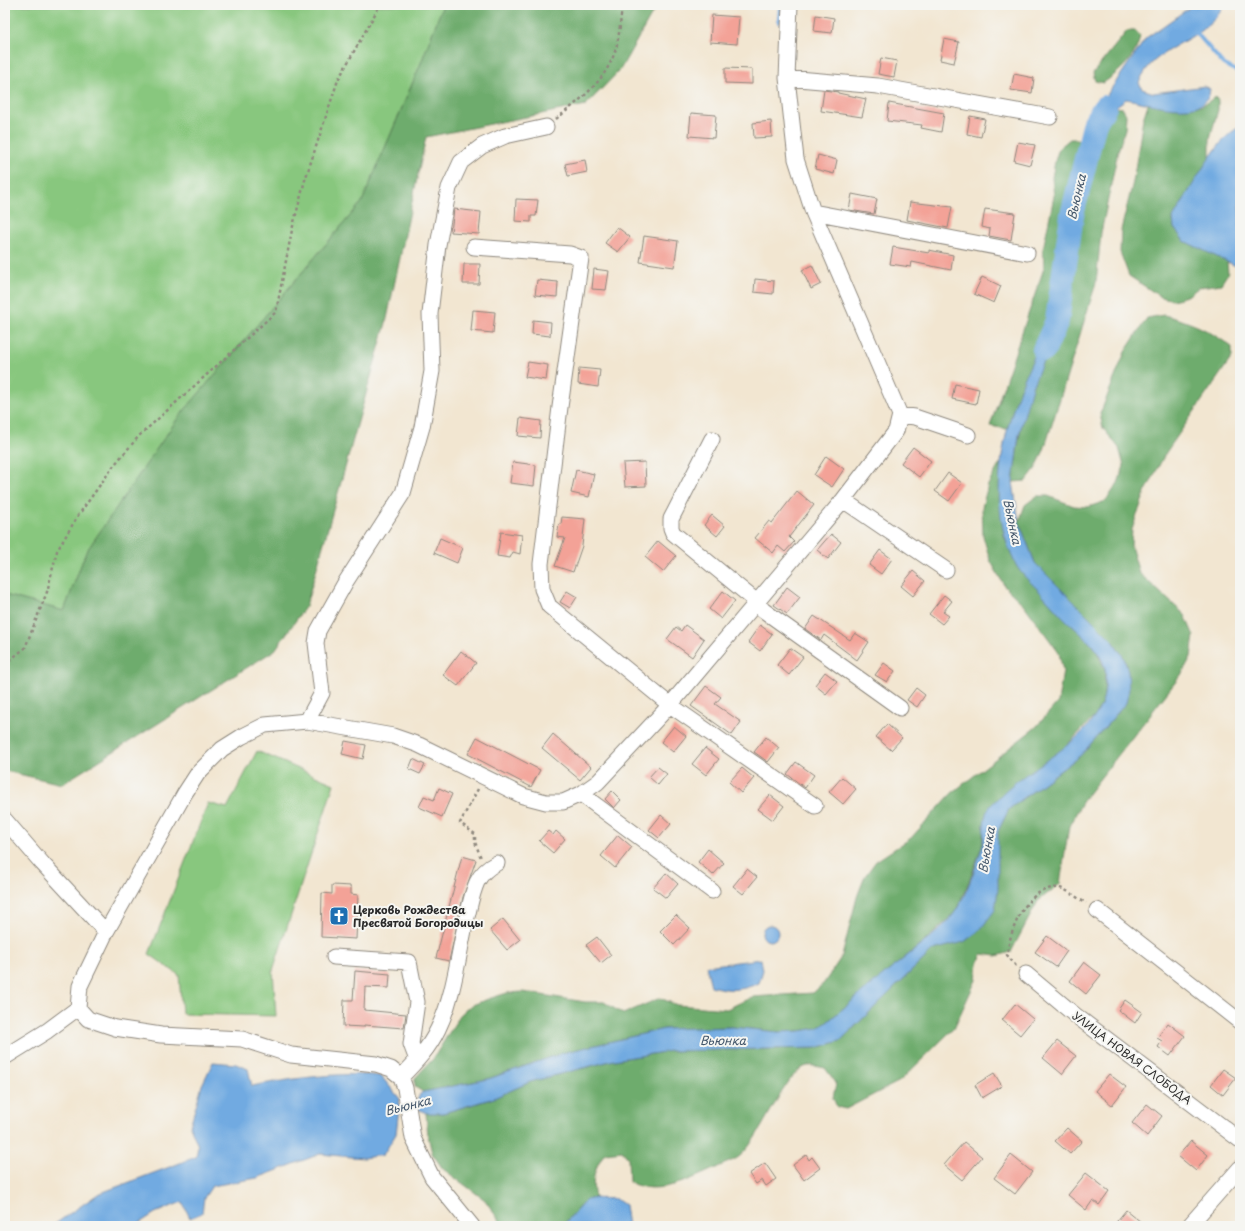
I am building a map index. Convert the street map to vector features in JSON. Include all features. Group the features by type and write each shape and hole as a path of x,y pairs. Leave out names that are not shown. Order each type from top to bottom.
{"street":[{"path":"472,1226 432,1177 413,1138 403,1082 391,1069 376,1064 291,1055 242,1039 161,1035 115,1028 88,1019 78,1008 80,986 106,932 185,792 198,773 222,749 241,737 265,725 307,721 393,736 419,745 523,796 546,802 563,802 581,794 598,782 670,705 843,500 896,431 900,415 814,212 796,159 787,78 790,5"},
{"path":"787,78 878,86 1050,117"},
{"path":"307,721 322,693 316,643 318,631 345,583 403,492 422,427 432,371 430,314 438,245 449,188 461,162 482,146 505,136 546,127"},
{"path":"814,212 1027,253"},
{"path":"474,247 570,254 581,258 560,407 541,564 542,589 549,606 670,705 815,806"},
{"path":"900,415 915,417 968,435"},
{"path":"712,439 672,519 670,528 673,533 757,602 763,610 900,708"},
{"path":"843,500 946,570"},
{"path":"581,794 712,891"},
{"path":"5,820 42,863 106,932"},
{"path":"403,1082 417,1060 425,1052 438,1028 450,996 473,891 478,880 493,865"},
{"path":"1097,910 1240,1022"},
{"path":"334,957 409,962 417,1002 411,1044 417,1060"},
{"name":"УЛИЦА НОВАЯ СЛОБОДА","path":"1026,974 1075,1015 1240,1140"},
{"path":"5,1057 47,1031 78,1008"},
{"path":"1189,1226 1240,1168"}],"path":[{"path":"5,664 25,648 47,592 57,550 77,517 115,464 139,436 276,312 292,230 305,180 338,80 380,5"},
{"path":"546,127 593,89 609,67 618,40 622,5"},
{"path":"484,778 460,823 475,834 479,856 493,865"},
{"path":"1026,974 1014,964 1007,955 1009,941 1016,920 1036,894 1044,889 1060,888 1097,910"}],"green space":[{"path":"5,5 443,5 421,63 362,202 178,418 86,552 64,611 5,595"},
{"path":"443,5 657,5 620,70 586,105 426,137 386,323 306,606 275,650 62,784 5,771 5,595 64,611 86,552 178,418 362,202 421,63"},
{"path":"1127,31 1136,31 1140,36 1131,57 1116,74 1103,83 1095,81 1093,73"},
{"path":"1216,97 1218,101 1218,110 1210,138 1210,158 1173,218 1174,228 1184,241 1227,261 1228,273 1221,284 1199,287 1189,295 1175,300 1161,297 1129,276 1120,252 1121,230 1133,182 1143,119 1148,104 1201,106"},
{"path":"1115,107 1123,108 1126,115 1125,129 1118,151 1101,233 1096,283 1044,450 1036,468 1026,481 1013,482 1020,434 1028,399 1036,376 1050,345 1065,302 1085,176 1101,129"},
{"path":"1070,139 1077,139 1083,143 1058,261 1054,319 1019,392 1007,429 990,426 1044,268 1043,249 1054,196 1052,178 1055,161 1059,148"},
{"path":"1164,315 1200,327 1232,347 1232,357 1165,454 1145,493 1132,529 1131,546 1139,573 1185,615 1194,636 1191,657 1181,675 1084,799 1069,826 1060,884 1038,901 1011,952 997,956 982,954 978,963 976,980 954,1028 900,1081 846,1109 837,1107 833,1098 836,1083 825,1068 807,1066 799,1071 790,1080 748,1147 735,1159 684,1182 651,1188 629,1182 628,1158 622,1151 605,1153 601,1158 594,1174 593,1186 595,1198 586,1200 562,1226 503,1226 485,1200 443,1169 432,1153 428,1136 426,1113 443,1113 494,1098 530,1082 614,1060 670,1051 816,1048 840,1041 933,950 947,946 997,851 998,831 1009,809 1081,755 1126,703 1128,672 1124,658 1113,641 1035,563 1019,522 1025,505 1037,496 1048,496 1074,506 1088,507 1106,501 1118,483 1124,466 1119,448 1103,428 1100,414 1125,352 1147,318"},
{"path":"1000,463 1000,499 1004,536 1016,565 1063,617 1085,637 1097,652 1105,670 1104,698 1096,715 1060,752 1033,770 984,824 982,846 970,879 955,913 926,940 826,1023 817,1028 800,1031 778,1032 732,1027 664,1029 566,1052 488,1079 423,1092 415,1087 415,1078 433,1059 460,1015 470,1006 507,993 523,992 585,1002 604,1002 623,1014 660,998 677,1005 727,1009 752,997 813,993 824,983 842,956 857,897 865,876 876,861 911,838 952,793 1036,727 1058,702 1063,671 1059,653 1024,605 1005,587 990,560 983,536 982,507 988,485"},
{"path":"257,751 334,784 273,970 276,1016 182,1014 179,975 149,954 208,803 227,808"}],"water":[{"path":"1193,5 1224,5 1216,17 1206,27 1156,60 1146,70 1139,83 1142,89 1154,93 1205,86 1210,89 1207,99 1199,105 1188,108 1175,108 1126,99 1115,107 1097,135 1089,135 1087,124 1146,38"},
{"path":"1240,127 1240,268 1184,241 1174,228 1173,218 1212,154 1231,133"},
{"path":"1054,319 1057,321 1058,326 1032,387 1019,435 1013,482 1019,522 1035,563 1113,641 1124,658 1128,672 1129,690 1126,703 1081,755 1009,809 998,831 998,889 995,910 980,930 964,942 933,950 840,1041 816,1048 670,1051 614,1060 530,1082 494,1098 443,1113 426,1113 418,1109 416,1103 420,1094 423,1092 488,1079 566,1052 664,1029 732,1027 778,1032 800,1031 817,1028 826,1023 926,941 951,917 963,897 977,863 982,847 984,823 988,809 1013,784 1079,735 1092,720 1101,704 1105,686 1105,669 1102,660 1093,646 1058,612 1017,567 1004,534 999,503 1000,471 1005,438 1014,406 1039,346"},
{"path":"770,925 777,930 778,933 773,940 770,941 763,936 762,933 767,926"},
{"path":"761,959 763,970 759,983 741,989 724,989 711,986 706,966"},
{"path":"213,1062 236,1064 248,1069 252,1086 299,1078 334,1075 351,1074 381,1076 400,1099 396,1134 383,1155 363,1158 320,1154 257,1178 212,1186 204,1198 202,1213 190,1218 182,1202 155,1213 135,1226 52,1226 98,1194 196,1157 198,1146 190,1126 202,1085"},
{"path":"595,1198 616,1199 625,1205 628,1226 562,1226 586,1200"}],"building":[{"path":"712,15 739,17 737,44 710,42"},
{"path":"816,15 834,18 832,33 814,31"},
{"path":"944,39 959,42 954,63 940,60"},
{"path":"881,58 897,61 894,77 878,74"},
{"path":"725,68 752,69 752,84 725,83"},
{"path":"1014,74 1034,78 1032,93 1011,90"},
{"path":"824,90 866,99 862,117 821,111"},
{"path":"889,103 944,113 941,132 921,128 922,125 887,121"},
{"path":"691,113 716,115 714,138 689,136"},
{"path":"970,116 985,119 981,137 967,134"},
{"path":"771,121 772,137 754,138 753,123"},
{"path":"1018,142 1035,145 1030,165 1014,161"},
{"path":"818,155 837,160 834,174 815,169"},
{"path":"585,160 587,172 568,176 565,164"},
{"path":"852,194 877,199 874,214 849,210"},
{"path":"516,199 538,200 536,216 531,216 531,222 515,221"},
{"path":"910,202 952,207 948,228 907,220"},
{"path":"454,209 481,212 479,234 451,232"},
{"path":"985,209 1015,213 1011,240 989,236 990,229 982,227"},
{"path":"617,227 630,237 618,252 605,243"},
{"path":"644,236 678,241 674,267 640,262"},
{"path":"893,247 929,253 929,250 953,255 951,270 912,262 911,267 890,264"},
{"path":"464,264 480,264 479,284 463,284"},
{"path":"812,265 821,284 811,289 802,270"},
{"path":"594,269 609,271 606,290 592,289"},
{"path":"982,277 1001,286 994,303 974,294"},
{"path":"755,279 774,281 773,294 754,292"},
{"path":"537,280 558,282 557,297 535,295"},
{"path":"473,310 495,312 493,333 471,331"},
{"path":"533,320 551,322 550,336 532,334"},
{"path":"528,362 548,365 546,380 525,377"},
{"path":"579,368 600,370 598,387 578,384"},
{"path":"955,384 979,389 976,404 952,399"},
{"path":"520,418 541,421 540,438 518,436"},
{"path":"913,447 931,461 919,477 901,463"},
{"path":"826,456 844,469 832,487 814,475"},
{"path":"513,462 536,465 534,486 510,483"},
{"path":"645,462 646,486 625,487 623,463"},
{"path":"576,470 594,474 589,497 571,493"},
{"path":"948,473 962,483 949,501 935,491"},
{"path":"797,491 814,505 789,537 794,542 785,552 778,546 773,553 755,538 769,521 772,523"},
{"path":"712,515 725,526 717,536 704,525"},
{"path":"562,517 585,519 582,546 573,572 555,566 565,538 557,537 559,524 561,524"},
{"path":"501,532 522,535 520,554 513,552 510,558 497,556"},
{"path":"831,534 841,542 828,559 817,550"},
{"path":"440,538 463,548 457,563 434,553"},
{"path":"658,541 676,556 663,572 645,557"},
{"path":"880,550 892,559 881,574 869,565"},
{"path":"913,571 925,581 913,596 901,586"},
{"path":"787,587 800,597 787,614 774,605"},
{"path":"567,591 577,597 570,608 560,602"},
{"path":"723,591 735,601 721,619 709,609"},
{"path":"944,595 952,601 943,612 949,616 942,624 929,614"},
{"path":"814,616 850,640 855,633 869,642 857,660 824,635 821,640 805,629"},
{"path":"685,625 704,639 692,657 667,639 676,627 681,631"},
{"path":"760,625 772,634 760,651 748,642"},
{"path":"790,648 803,657 789,675 777,665"},
{"path":"461,651 476,663 458,686 443,675"},
{"path":"884,663 895,671 887,682 875,675"},
{"path":"825,672 837,681 826,694 815,685"},
{"path":"706,686 721,697 715,704 741,722 732,735 691,706"},
{"path":"916,688 925,695 917,707 907,700"},
{"path":"887,724 902,738 891,750 876,737"},
{"path":"674,726 686,736 673,752 661,742"},
{"path":"553,734 591,767 580,780 542,748"},
{"path":"477,737 540,770 531,787 468,754"},
{"path":"766,737 779,748 768,762 754,752"},
{"path":"345,741 366,745 363,759 342,754"},
{"path":"705,748 719,759 706,775 692,764"},
{"path":"413,759 425,765 420,774 409,769"},
{"path":"796,762 814,775 805,788 787,774"},
{"path":"658,767 667,774 658,785 649,777"},
{"path":"742,768 754,778 741,793 729,782"},
{"path":"842,777 856,789 843,804 829,792"},
{"path":"439,788 452,794 442,817 419,807 424,796 434,800"},
{"path":"612,791 621,800 614,808 605,799"},
{"path":"770,795 784,806 773,820 758,809"},
{"path":"661,815 671,824 659,838 649,830"},
{"path":"548,831 553,835 556,831 565,839 553,853 539,841"},
{"path":"618,835 632,847 615,868 601,856"},
{"path":"708,849 724,863 713,875 698,862"},
{"path":"462,856 476,860 463,897 449,961 436,958"},
{"path":"747,869 757,877 743,894 733,886"},
{"path":"666,873 678,884 666,898 653,888"},
{"name":"Церковь Рождества Пресвятой Богородицы","path":"332,885 351,886 351,894 358,895 356,939 321,937 322,893 332,894"},
{"path":"676,915 690,928 674,945 660,931"},
{"path":"503,919 520,940 507,950 490,930"},
{"path":"1047,936 1067,951 1056,967 1035,952"},
{"path":"597,937 611,955 601,963 586,945"},
{"path":"1084,962 1101,975 1086,994 1070,981"},
{"path":"355,971 390,974 389,988 365,987 364,1010 406,1014 404,1028 364,1025 364,1027 343,1026 344,1000 353,1000"},
{"path":"1125,1000 1142,1012 1135,1023 1118,1010"},
{"path":"1015,1004 1033,1019 1020,1035 1002,1020"},
{"path":"1168,1023 1185,1036 1170,1056 1158,1047 1162,1041 1157,1038"},
{"path":"1057,1041 1076,1056 1062,1074 1043,1058"},
{"path":"1223,1069 1236,1078 1223,1095 1211,1085"},
{"path":"994,1073 1002,1086 982,1098 975,1085"},
{"path":"1109,1074 1126,1087 1112,1105 1095,1091"},
{"path":"1147,1104 1162,1116 1147,1136 1132,1123"},
{"path":"1067,1128 1082,1141 1070,1154 1055,1141"},
{"path":"1191,1141 1208,1155 1196,1171 1178,1156"},
{"path":"964,1142 982,1157 962,1180 944,1165"},
{"path":"806,1155 809,1160 812,1157 820,1168 804,1180 793,1165"},
{"path":"1011,1155 1032,1172 1015,1194 994,1178"},
{"path":"765,1163 776,1179 766,1186 762,1180 756,1184 749,1174"},
{"path":"1086,1173 1109,1191 1099,1205 1093,1200 1086,1210 1068,1195"},
{"path":"1126,1210 1146,1226 1113,1226"}],"waterway":[{"path":"779,22 780,5"},
{"path":"1194,30 1223,64 1240,73"},
{"name":"Вьюнка","path":"1044,350 1057,321 1072,215 1095,122 1105,107"}],"place":[{"name":"Церковь Рождества Пресвятой Богородицы","path":"339,916"}]}
